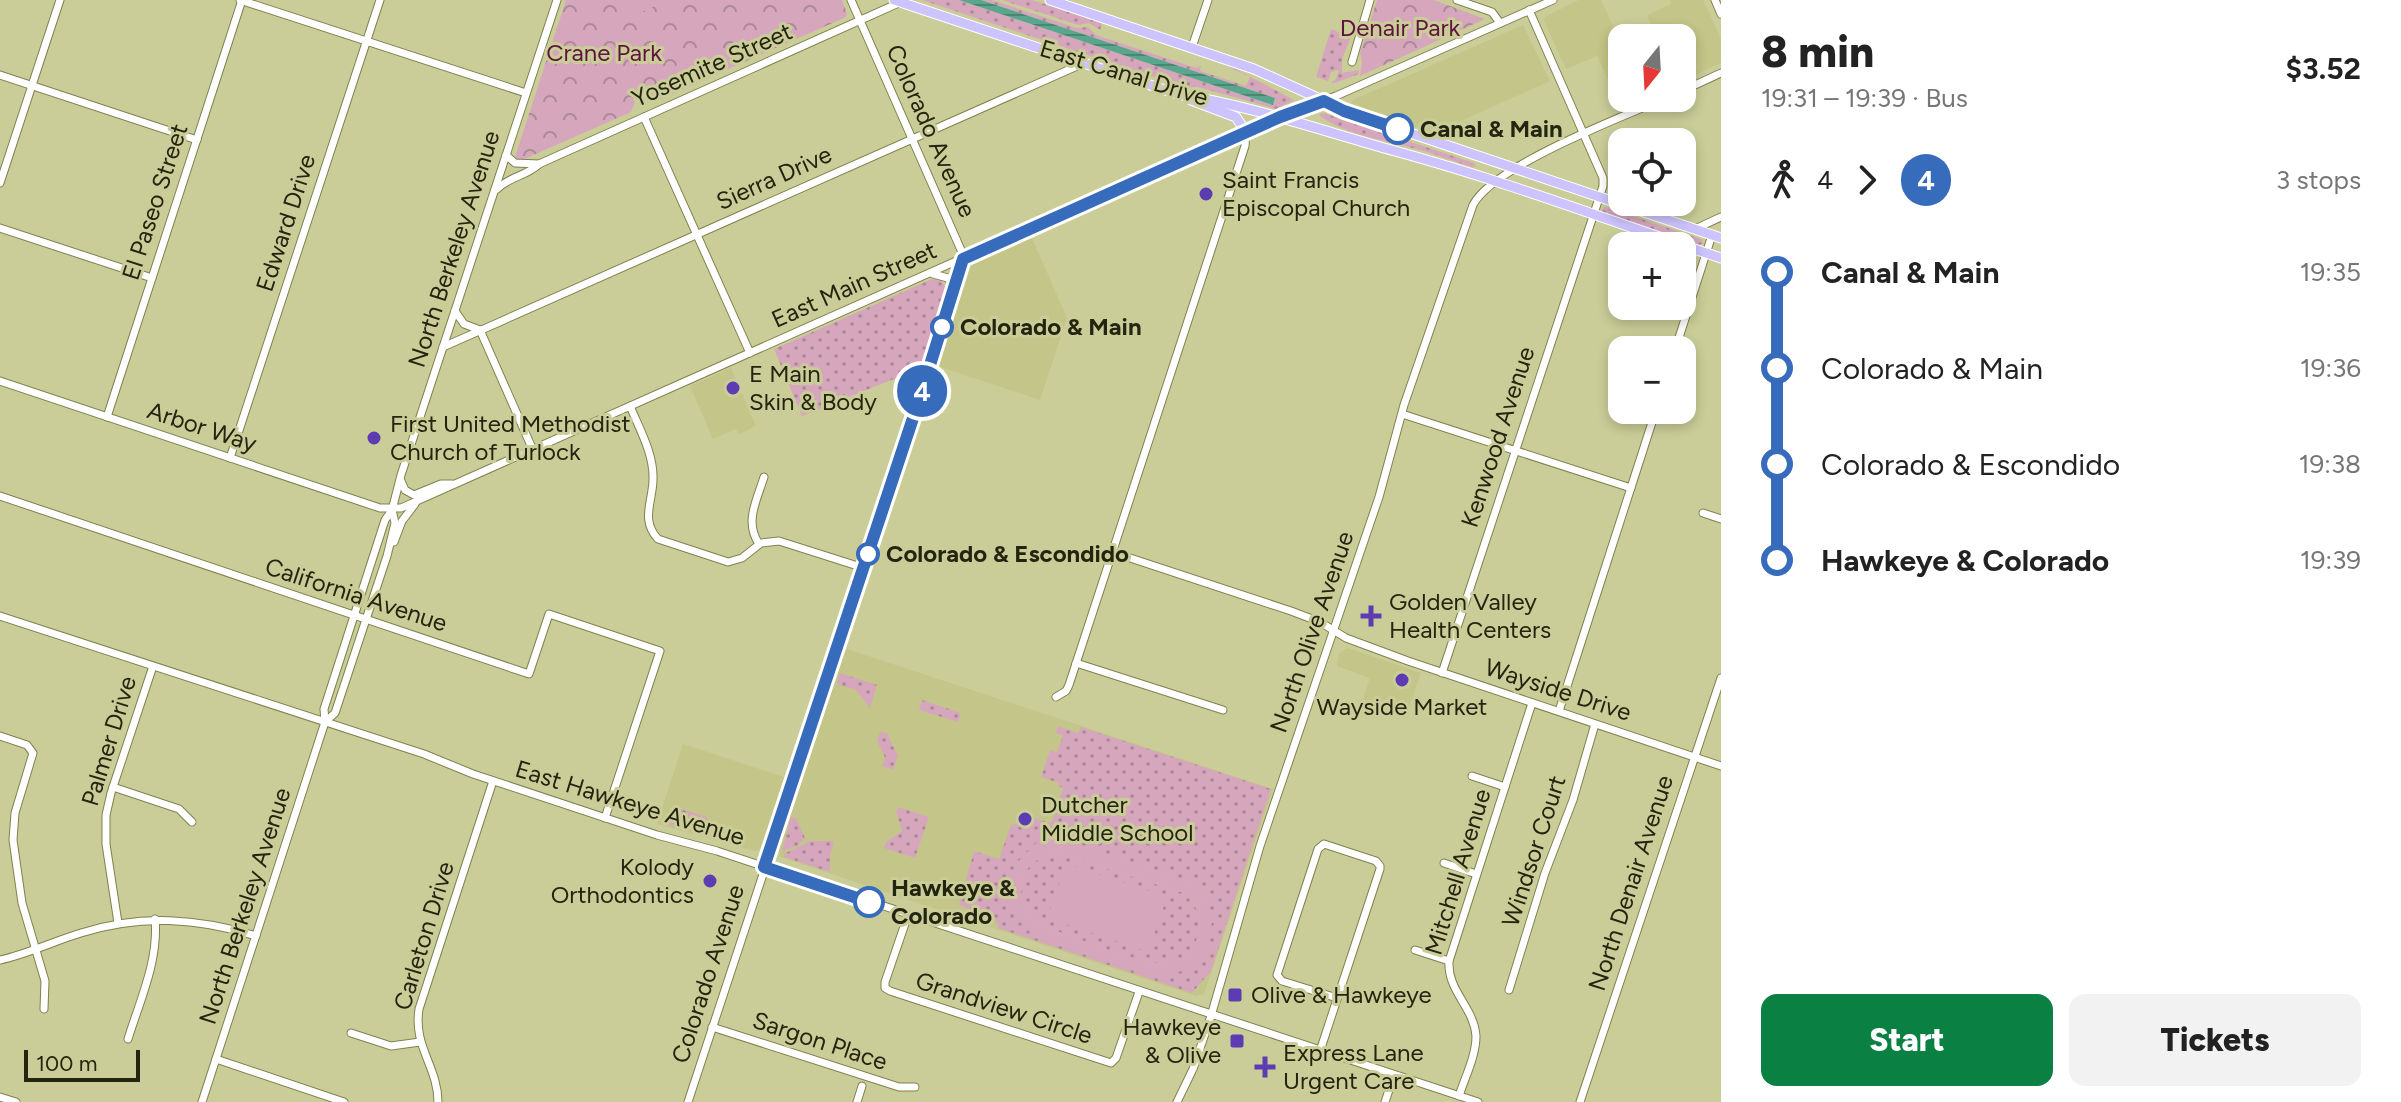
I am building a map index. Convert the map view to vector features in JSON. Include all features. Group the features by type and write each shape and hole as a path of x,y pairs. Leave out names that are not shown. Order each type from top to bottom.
{"main road":[{"name":"East Canal Drive","path":"1050,0 1263,72 1351,113 1717,237"},
{"name":"East Canal Drive","path":"898,1 1177,94 1280,117 1414,155 1721,258"},
{"path":"1177,94 1234,116 1246,132"}],"street":[{"path":"0,183 60,0"},
{"path":"241,0 262,3 526,93"},
{"name":"El Paseo Street","path":"107,417 241,0"},
{"name":"Edward Drive","path":"230,458 380,0"},
{"name":"North Berkeley Avenue","path":"202,1102 325,722 324,709 354,615 385,520 392,510 557,0"},
{"name":"Colorado Avenue","path":"688,1102 963,259 851,0"},
{"path":"1192,47 1208,0"},
{"path":"1352,62 1370,0"},
{"path":"1457,0 1492,12 1500,23"},
{"name":"East Main Street","path":"392,510 1280,117 1324,101 1540,3 1553,0"},
{"path":"1715,0 1721,14"},
{"name":"Yosemite Street","path":"493,193 509,179 539,164 898,1"},
{"path":"1529,10 1603,178 1600,196"},
{"name":"Sierra Drive","path":"443,347 1084,63"},
{"path":"1696,85 1721,73"},
{"path":"0,75 197,140"},
{"name":"North Olive Avenue","path":"1177,1102 1193,1069 1211,1016 1260,846 1379,497 1402,414 1466,221 1479,195 1515,168 1634,112"},
{"path":"644,117 750,353"},
{"path":"1056,697 1066,691 1076,663 1245,146 1246,132"},
{"path":"506,155 515,163 539,164"},
{"name":"Kenwood Avenue","path":"1442,673 1600,196"},
{"path":"1695,229 1721,217"},
{"path":"0,228 152,278"},
{"path":"1680,336 1707,253 1717,237"},
{"path":"927,274 946,276 954,289"},
{"path":"455,311 464,324 480,330 532,448"},
{"name":"Arbor Way","path":"0,381 392,510"},
{"path":"630,406 653,465 647,516 656,537 724,562 739,560 759,544 771,541 787,542 864,568"},
{"path":"1402,414 1631,488"},
{"path":"1559,711 1652,424"},
{"path":"401,475 403,487 412,494 441,484 454,484"},
{"path":"759,544 752,532 751,518 764,477"},
{"name":"California Avenue","path":"0,496 529,674 549,614 660,651 605,818"},
{"path":"387,556 402,521 420,500"},
{"name":"North Berkeley Avenue","path":"325,722 335,713 387,556 395,523 392,510"},
{"path":"1703,513 1721,519"},
{"name":"Wayside Drive","path":"1112,552 1291,611 1318,621 1349,640 1442,673 1721,766"},
{"name":"East Hawkeye Avenue","path":"0,616 424,754 493,781 605,818 764,867 1478,1102"},
{"path":"1076,663 1223,710"},
{"name":"Palmer Drive","path":"118,923 105,836 106,815 153,666"},
{"name":"North Denair Avenue","path":"1580,1102 1721,678"},
{"name":"Mitchell Avenue","path":"1459,1096 1476,1036 1472,1018 1450,979 1449,961 1532,703"},
{"name":"Windsor Court","path":"1509,990 1545,873 1573,800 1595,724"},
{"path":"0,736 27,745 33,753 16,807 13,833 20,895 45,981 44,1009"},
{"path":"1472,776 1505,787"},
{"name":"Carleton Drive","path":"438,1102 434,1077 420,1042 420,1005 493,781"},
{"path":"113,787 179,809 192,822"},
{"path":"1320,1051 1380,869 1379,864 1322,845 1277,971 1282,981 1337,998"},
{"path":"1444,863 1476,874"},
{"name":"Grandview Circle","path":"908,915 885,982 885,988 890,991 1111,1063 1116,1058 1139,992"},
{"path":"0,960 118,923 155,919 207,923 256,936"},
{"path":"128,1039 154,958 157,938 155,919"},
{"path":"1415,950 1449,961"},
{"name":"Sargon Place","path":"712,1027 902,1088 915,1087"},
{"path":"351,1033 391,1046 420,1042"},
{"path":"216,1059 344,1102"},
{"path":"1385,1102 1394,1075"},
{"path":"857,1102 862,1086"},
{"path":"0,1097 16,1102"}],"shaded area":[{"path":"959,0 981,0 1275,98 1273,105"},
{"path":"1579,0 1601,0 1612,24 1608,24 1608,80 1597,56 1566,69 1543,18"},
{"path":"1670,0 1703,0 1721,39 1721,63 1696,75 1696,24 1651,24 1647,15 1671,4"},
{"path":"1523,25 1550,81 1434,133 1351,104 1353,100"},
{"path":"1031,236 1067,318 1040,400 937,366 971,264"},
{"path":"731,368 756,426 739,434 736,429 713,439 690,386"},
{"name":"Dutcher Middle School","path":"844,648 1273,789 1204,994 1196,996 781,857 778,849"},
{"path":"1348,648 1421,673 1405,719 1361,705 1370,678 1337,666 1339,653"},
{"path":"683,744 787,778 762,849 755,851 657,824"}],"green space":[{"name":"Crane Park","path":"566,0 842,0 847,13 846,17 652,103 641,92 633,99 635,102 631,112 520,161 515,157"},
{"path":"613,0 654,0 657,5 623,21"},
{"path":"922,0 959,0 1273,105 1275,98 981,0 992,0 1077,28 1088,27 1096,35 1196,68 1201,66 1200,71 1246,86 1250,77 1229,67 1232,67 1294,100 1276,109 1198,87 1183,87"},
{"path":"1002,0 1032,0 1102,23 1100,30 1089,23 1078,25"},
{"name":"Denair Park","path":"1377,0 1434,0 1485,19 1360,76 1360,53"},
{"path":"1331,29 1351,37 1342,59 1342,73 1359,70 1359,74 1335,83 1331,82 1336,79 1339,70 1331,72 1328,81 1316,77"},
{"path":"1323,113 1474,163 1475,166 1351,132 1319,115"},
{"path":"1608,208 1608,216 1603,214 1601,210"},
{"path":"1609,216 1632,216 1680,232 1659,232"},
{"path":"932,279 941,280 947,290 921,368 802,416 774,349"},
{"path":"840,673 877,685 870,708 856,690 837,684"},
{"path":"922,700 961,713 958,722 919,710"},
{"path":"1058,726 1078,733 1081,727 1271,789 1211,971 1192,993 998,928 996,919 959,905 974,851 999,859 1011,825 1020,823 1027,816 1051,823 1063,788 1058,786 1059,783 1041,777 1050,750 1057,752 1063,736 1056,733","holes":["1042,833 1211,889 1206,902 1212,923 1173,974 1148,974 1013,913 1029,851 1037,845"]},
{"path":"880,732 887,733 898,756 893,770 882,766 885,757 877,741"},
{"path":"675,807 707,817 703,833 665,824 670,810 675,810"},
{"path":"898,807 929,817 915,858 884,848 886,842 902,831 896,812"},
{"path":"791,817 796,818 805,838 797,846 782,851"},
{"path":"1041,832 1211,889 1206,902 1211,932 1201,955 1182,971 1152,974 1102,960 1029,931 1010,904 1009,882 1019,861","holes":["1057,853 1184,893 1199,916 1198,938 1180,959 1159,963 1127,956 1043,926 1025,907 1021,884 1032,864"]},
{"path":"810,841 834,841 830,872 784,857 784,854"},
{"path":"1057,853 1184,893 1195,906 1200,921 1198,938 1192,948 1185,956 1170,963 1145,961 1043,926 1025,907 1021,884 1032,864"},
{"path":"1066,863 1167,897 1148,952 1047,918"}],"bus line":[{"name":"4","path":"869,902 764,867 963,259 1280,117 1324,101 1398,129"}],"place":[{"name":"Canal & Main","path":"1398,129"},
{"name":"Saint Francis Episcopal Church","path":"1206,194"},
{"name":"Colorado & Main","path":"942,327"},
{"name":"E Main Skin & Body","path":"733,388"},
{"name":"First United Methodist Church of Turlock","path":"374,438"},
{"name":"Colorado & Escondido","path":"868,554"},
{"name":"Golden Valley Health Centers","path":"1371,616"},
{"name":"Wayside Market","path":"1402,680"},
{"name":"Dutcher Middle School","path":"1025,819"},
{"name":"Kolody Orthodontics","path":"710,881"},
{"name":"Hawkeye & Colorado","path":"869,902"},
{"name":"Olive & Hawkeye","path":"1235,995"},
{"name":"Hawkeye & Olive","path":"1237,1041"},
{"name":"Express Lane Urgent Care","path":"1265,1067"}]}
